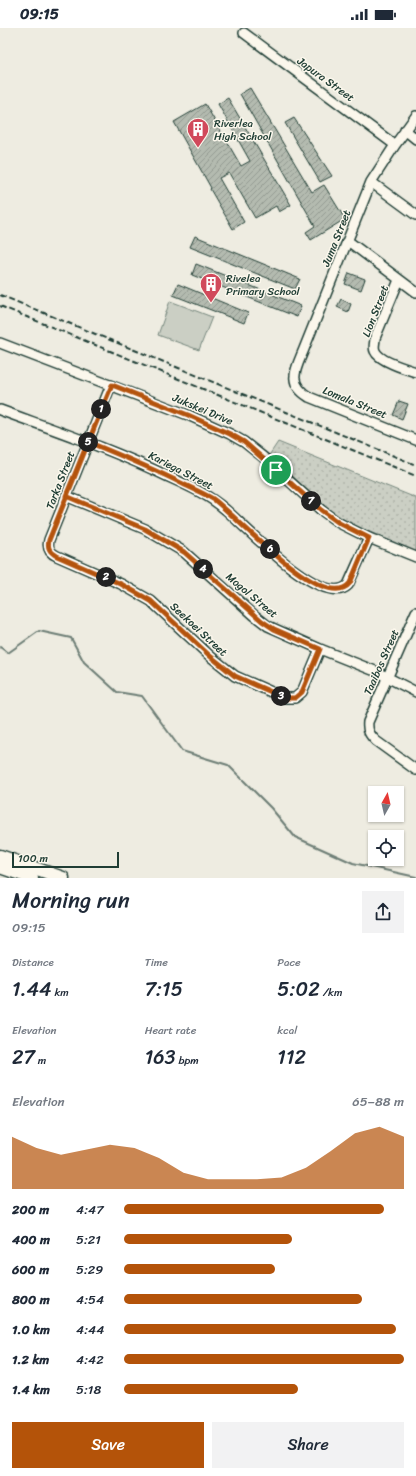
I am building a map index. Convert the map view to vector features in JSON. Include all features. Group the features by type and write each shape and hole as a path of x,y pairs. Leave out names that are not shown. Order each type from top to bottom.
{"main road":[{"path":"0,856 63,878"},
{"path":"0,867 32,878"}],"street":[{"name":"Japura Street","path":"244,33 395,145"},
{"name":"Juma Street","path":"294,376 371,182 405,130 416,116"},
{"path":"405,130 416,139"},
{"path":"371,182 416,214"},
{"path":"348,241 416,292"},
{"name":"Lion Street","path":"400,280 376,338 374,348 377,354 382,358 416,372"},
{"name":"Jukskei Drive","path":"0,343 188,415 230,434 244,442 263,457 321,510 339,523 369,538 416,557"},
{"name":"Lomala Street","path":"294,376 297,388 309,397 416,440"},
{"name":"Tarka Street","path":"49,540 112,385"},
{"name":"Kariega Street","path":"0,410 141,463 211,498 227,510 295,572 310,581 327,588 340,590 344,589 348,585 369,538"},
{"name":"Mogol Street","path":"66,496 145,529 184,552 262,621 274,629 375,671 416,692"},
{"name":"Seekoei Street","path":"49,540 48,544 50,550 57,556 121,584 151,601 210,656 235,676 285,698 295,698 302,692 320,649"},
{"name":"Taaibos Street","path":"416,612 414,625 388,677 368,722 368,732 371,736 416,770"}],"shaded area":[{"path":"170,301 212,317 199,350 158,335"},
{"path":"278,442 416,498 416,552 354,525 334,514 268,457"}],"building":[{"path":"250,88 312,192 324,185 345,219 311,240 306,232 315,226 240,94"},
{"path":"228,98 291,205 279,212 276,206 255,218 229,173 219,178 244,222 233,229 174,122 205,104 241,166 250,161 218,104"},
{"path":"294,118 332,176 320,182 285,123"},
{"path":"195,236 300,279 295,289 190,247"},
{"path":"196,264 301,306 297,317 192,275"},
{"path":"349,273 365,279 361,290 345,284"},
{"name":"Rivelea Primary School","path":"178,284 248,313 244,323 173,295"},
{"path":"341,299 351,304 348,312 337,307"},
{"path":"399,401 408,404 402,419 393,415"}],"waterway":[{"path":"0,647 8,653 39,631 71,638 84,662 117,692 142,696 182,751 228,765 271,808 295,837 353,863 416,877"}],"railway":[{"path":"0,295 416,465"},
{"path":"0,306 416,476"}],"place":[{"name":"Riverlea High School","path":"198,148"},
{"name":"Rivelea Primary School","path":"211,304"}],"route":[{"path":"276,470 263,457 244,442 230,434 188,415 112,385 88,442 66,496 49,540 49,548 51,553 121,584 151,601 210,656 235,676 285,698 295,698 302,692 320,649 268,626 184,552 166,541 145,529 66,496 88,442 141,463 211,498 227,510 295,572 318,585 336,590 344,589 350,583 369,538 339,523 321,510 276,470"}]}
